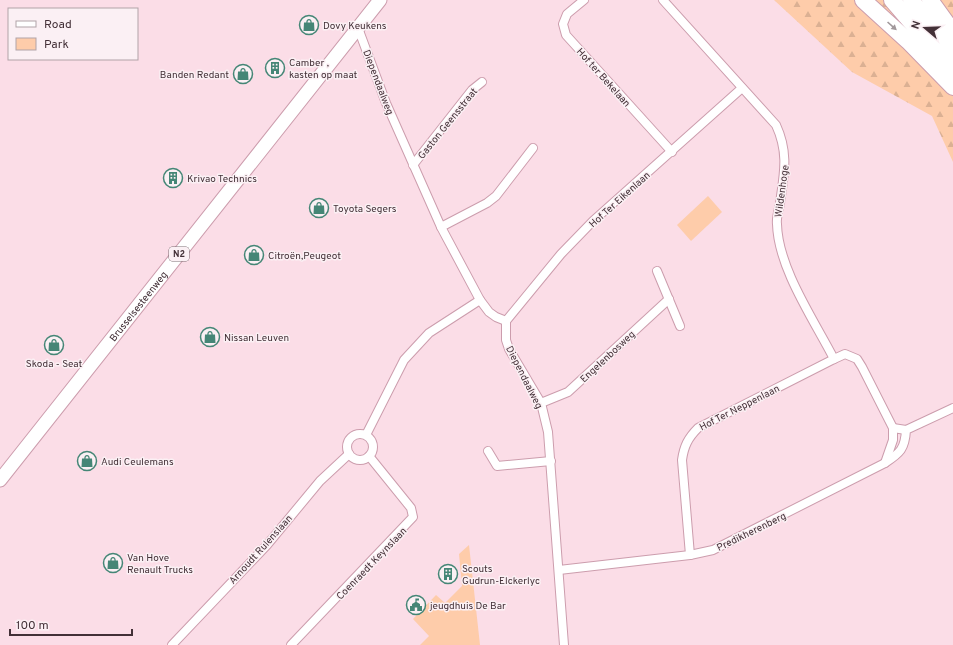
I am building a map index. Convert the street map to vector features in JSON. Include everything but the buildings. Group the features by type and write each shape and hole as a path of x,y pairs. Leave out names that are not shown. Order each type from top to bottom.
{"highway":[{"path":"863,0 908,41 953,87"},
{"path":"892,0 953,71"},
{"path":"911,0 953,51"},
{"path":"930,0 953,32"}],"main road":[{"name":"Brusselsesteenweg","path":"0,480 380,0"}],"street":[{"name":"Hof ter Bekelaan","path":"584,0 567,14 563,24 566,35 672,152"},
{"name":"Wildenhoge","path":"663,0 776,125 783,141 785,162 776,223 779,240 786,267 834,359"},
{"name":"Diependaalweg","path":"358,28 386,103 441,227 480,300 489,312 506,321 506,340 509,349 541,403 548,432 551,461 564,645"},
{"name":"Gaston Geensstraat","path":"413,165 472,90 482,82"},
{"name":"Hof Ter Eikenlaan","path":"506,321 561,254 593,221 742,88"},
{"path":"441,227 487,203 496,196 533,148"},
{"path":"657,272 680,326"},
{"name":"Engelenbosweg","path":"541,403 568,392 668,299"},
{"path":"366,436 404,360 429,333 480,300"},
{"path":"834,359 845,354 857,359 893,428 893,440 885,463"},
{"name":"Hof Ter Neppenlaan","path":"690,555 682,460 684,448 689,438 698,428 834,359"},
{"path":"893,428 906,430 953,408"},
{"name":"Predikherenberg","path":"559,570 690,555 713,550 885,463 898,454 906,444 906,430"},
{"path":"358,434 366,436 373,445 369,456 358,460 349,454 347,445 350,438 358,434"},
{"path":"488,451 497,466 551,461"},
{"name":"Arnoudt Rulenslaan","path":"172,645 267,545 320,481 349,454"},
{"name":"Coenraedt Keynslaan","path":"291,645 413,517 411,508 369,456"}],"green space":[{"path":"774,0 953,0 953,162 932,116 852,72"},
{"path":"708,196 722,212 691,241 677,225"},
{"path":"469,545 480,645 420,645 429,636 413,619 436,595 445,603 462,586 459,554"}],"place":[{"name":"Dovy Keukens","path":"309,25"},
{"name":"Camber , kasten op maat","path":"275,68"},
{"name":"Banden Redant","path":"243,74"},
{"name":"Krivao Technics","path":"173,178"},
{"name":"Toyota Segers","path":"319,208"},
{"name":"Citroën,Peugeot","path":"254,255"},
{"name":"Nissan Leuven","path":"210,337"},
{"name":"Skoda - Seat","path":"54,345"},
{"name":"Audi Ceulemans","path":"87,461"},
{"name":"Van Hove Renault Trucks","path":"113,563"},
{"name":"Scouts Gudrun-Elckerlyc","path":"448,574"},
{"name":"jeugdhuis De Bar","path":"416,605"}]}
